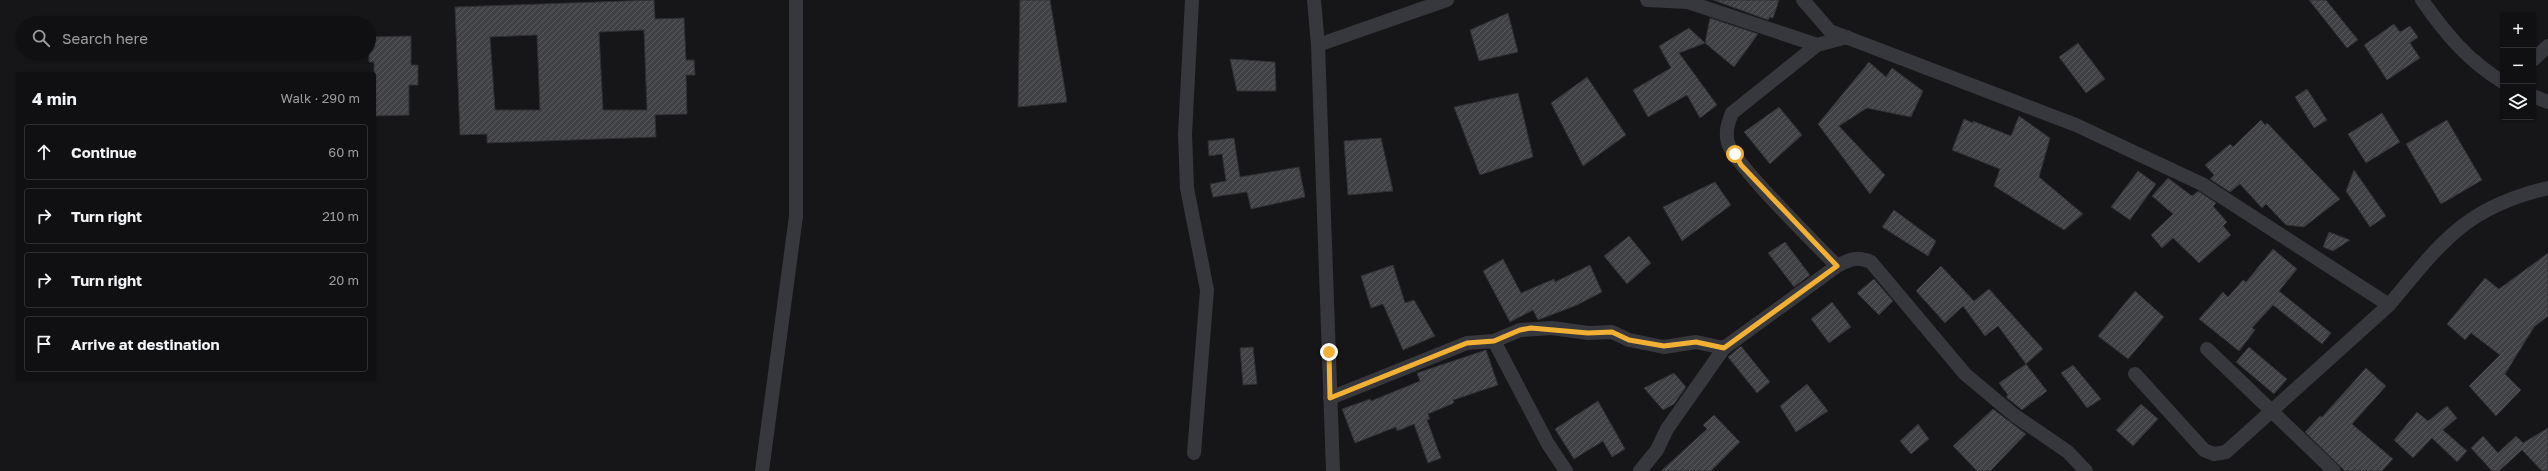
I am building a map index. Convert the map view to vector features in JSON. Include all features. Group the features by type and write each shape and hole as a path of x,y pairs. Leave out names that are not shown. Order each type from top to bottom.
{"street":[{"path":"762,471 796,216 796,0"},
{"path":"1192,0 1185,134 1186,188 1207,290 1194,453"},
{"path":"1314,0 1318,45 1333,471"},
{"path":"1318,45 1448,0"},
{"path":"1647,0 1688,2 1817,45"},
{"path":"1803,0 1830,31 2076,125 2202,184 2389,305"},
{"path":"2422,0 2463,52 2484,71 2500,80"},
{"path":"1837,266 1741,165 1728,144 1726,128 1732,113 1817,45 1847,37"},
{"path":"2536,57 2548,46"},
{"path":"2536,97 2548,102"},
{"path":"2135,374 2204,450 2214,454 2226,452 2389,305 2444,241 2467,221 2501,202 2548,188"},
{"path":"1640,471 1657,450 1666,430 1724,348 1837,266 1852,258 1861,258 1871,262 1965,374 2014,415 2068,452 2086,471"},
{"path":"1330,398 1467,343 1494,341 1520,330 1552,328 1588,333 1612,332 1629,340 1664,346 1696,342 1724,348"},
{"path":"1494,341 1548,444 1566,471"},
{"path":"2207,349 2334,471"}],"building":[{"path":"654,0 655,19 684,18 686,60 694,60 695,75 686,75 687,114 655,115 656,137 487,143 487,134 460,135 455,7","holes":["644,30 647,110 603,110 599,32","537,35 540,110 495,110 490,37"]},
{"path":"1020,0 1050,0 1067,102 1018,107"},
{"path":"1713,0 1779,0 1773,18 1770,17 1768,20"},
{"path":"2309,0 2326,0 2358,40 2347,48"},
{"path":"1508,13 1518,52 1479,61 1470,30"},
{"path":"1710,18 1758,34 1734,67 1705,43"},
{"path":"2394,24 2400,32 2410,26 2418,37 2410,43 2420,58 2387,80 2364,45"},
{"path":"1689,28 1705,43 1679,53 1717,105 1700,118 1687,95 1648,117 1633,90 1671,68 1659,46"},
{"path":"411,36 411,65 418,65 418,85 409,85 409,115 376,116 376,72 374,72 374,62 369,62 369,60 376,60 376,37"},
{"path":"2078,43 2105,79 2086,93 2059,57"},
{"path":"1230,59 1275,62 1276,91 1237,91"},
{"path":"1869,62 1886,77 1892,68 1923,91 1911,117 1867,108 1839,126 1885,175 1870,194 1818,124"},
{"path":"1587,77 1626,135 1583,166 1551,103"},
{"path":"2307,89 2327,120 2314,128 2295,97"},
{"path":"1518,93 1533,157 1480,175 1454,107"},
{"path":"1779,107 1802,135 1770,164 1744,132"},
{"path":"2382,113 2400,142 2366,163 2348,134"},
{"path":"2019,116 2050,138 2039,177 2083,214 2064,230 1994,186 2000,169 1952,150 1964,119 2011,136"},
{"path":"2261,120 2265,125 2267,123 2340,199 2304,227 2286,225 2266,204 2262,208 2240,184 2230,192 2210,179 2214,175 2205,165 2230,144 2233,147"},
{"path":"2447,120 2482,180 2441,204 2406,144"},
{"path":"1234,138 1240,177 1299,167 1305,197 1251,209 1247,192 1213,197 1210,184 1226,181 1222,154 1209,156 1208,141"},
{"path":"1381,138 1393,191 1348,195 1344,141"},
{"path":"2354,170 2386,216 2370,227 2346,191"},
{"path":"2138,171 2156,184 2130,220 2111,207"},
{"path":"2168,178 2192,196 2198,191 2216,203 2213,206 2227,222 2223,226 2231,235 2199,263 2173,238 2162,248 2151,235 2173,214 2152,196"},
{"path":"1715,182 1731,205 1682,241 1663,207"},
{"path":"1894,210 1936,241 1928,256 1882,227"},
{"path":"2329,232 2350,240 2333,251 2323,247"},
{"path":"1629,236 1651,263 1627,284 1604,256"},
{"path":"1785,242 1810,275 1794,287 1768,253"},
{"path":"2273,249 2297,269 2279,291 2331,333 2322,344 2273,305 2252,328 2255,330 2239,351 2199,319 2223,292 2228,297 2243,280 2246,282"},
{"path":"2548,253 2548,316 2534,327 2505,374 2521,390 2496,416 2469,386 2500,355 2471,333 2465,340 2447,324 2485,278 2499,289"},
{"path":"1503,259 1521,293 1554,279 1555,282 1590,265 1602,292 1577,305 1538,320 1533,310 1510,322 1483,271"},
{"path":"1393,265 1405,303 1414,300 1435,336 1403,350 1383,304 1371,308 1361,276"},
{"path":"1941,266 1974,301 1989,289 2043,349 2026,364 1998,326 1985,336 1963,306 1945,323 1916,291"},
{"path":"1874,279 1893,301 1879,315 1857,293"},
{"path":"2135,291 2164,317 2128,359 2098,336"},
{"path":"1832,302 1851,327 1829,343 1811,319"},
{"path":"1741,346 1770,382 1757,393 1728,357"},
{"path":"1253,347 1257,384 1243,385 1240,348"},
{"path":"2249,347 2287,379 2274,394 2236,362"},
{"path":"1486,350 1498,385 1453,400 1454,403 1428,414 1430,419 1427,420 1441,458 1428,463 1414,424 1397,431 1396,427 1355,443 1342,409 1370,399 1371,401 1420,381 1417,373"},
{"path":"2026,364 2047,391 2022,410 2006,397 2008,395 1999,383"},
{"path":"2073,365 2101,399 2087,408 2061,373"},
{"path":"2366,368 2386,386 2352,424 2393,459 2382,471 2345,471 2305,432 2320,416 2322,417"},
{"path":"1674,373 1686,387 1674,404 1663,410 1644,388"},
{"path":"1807,384 1828,411 1796,432 1780,406"},
{"path":"1598,401 1625,449 1612,457 1603,441 1574,459 1555,429"},
{"path":"2141,404 2158,419 2133,446 2116,430"},
{"path":"2447,406 2457,418 2443,430 2467,451 2457,462 2432,438 2413,458 2394,440 2417,412 2428,421"},
{"path":"1993,409 2026,434 1990,471 1977,471 1953,446"},
{"path":"1714,415 1740,442 1711,471 1661,471 1707,429 1703,425"},
{"path":"1918,424 1929,439 1911,454 1900,441"},
{"path":"2548,428 2548,471 2542,471 2522,450 2499,471 2492,471 2471,448 2483,436 2498,453 2516,436 2523,443"}],"route":[{"path":"1329,352 1330,398 1467,343 1494,341 1520,330 1531,328 1552,328 1588,333 1604,331 1612,332 1629,340 1641,343 1664,346 1696,342 1724,348 1837,266 1741,165 1735,154"}]}
